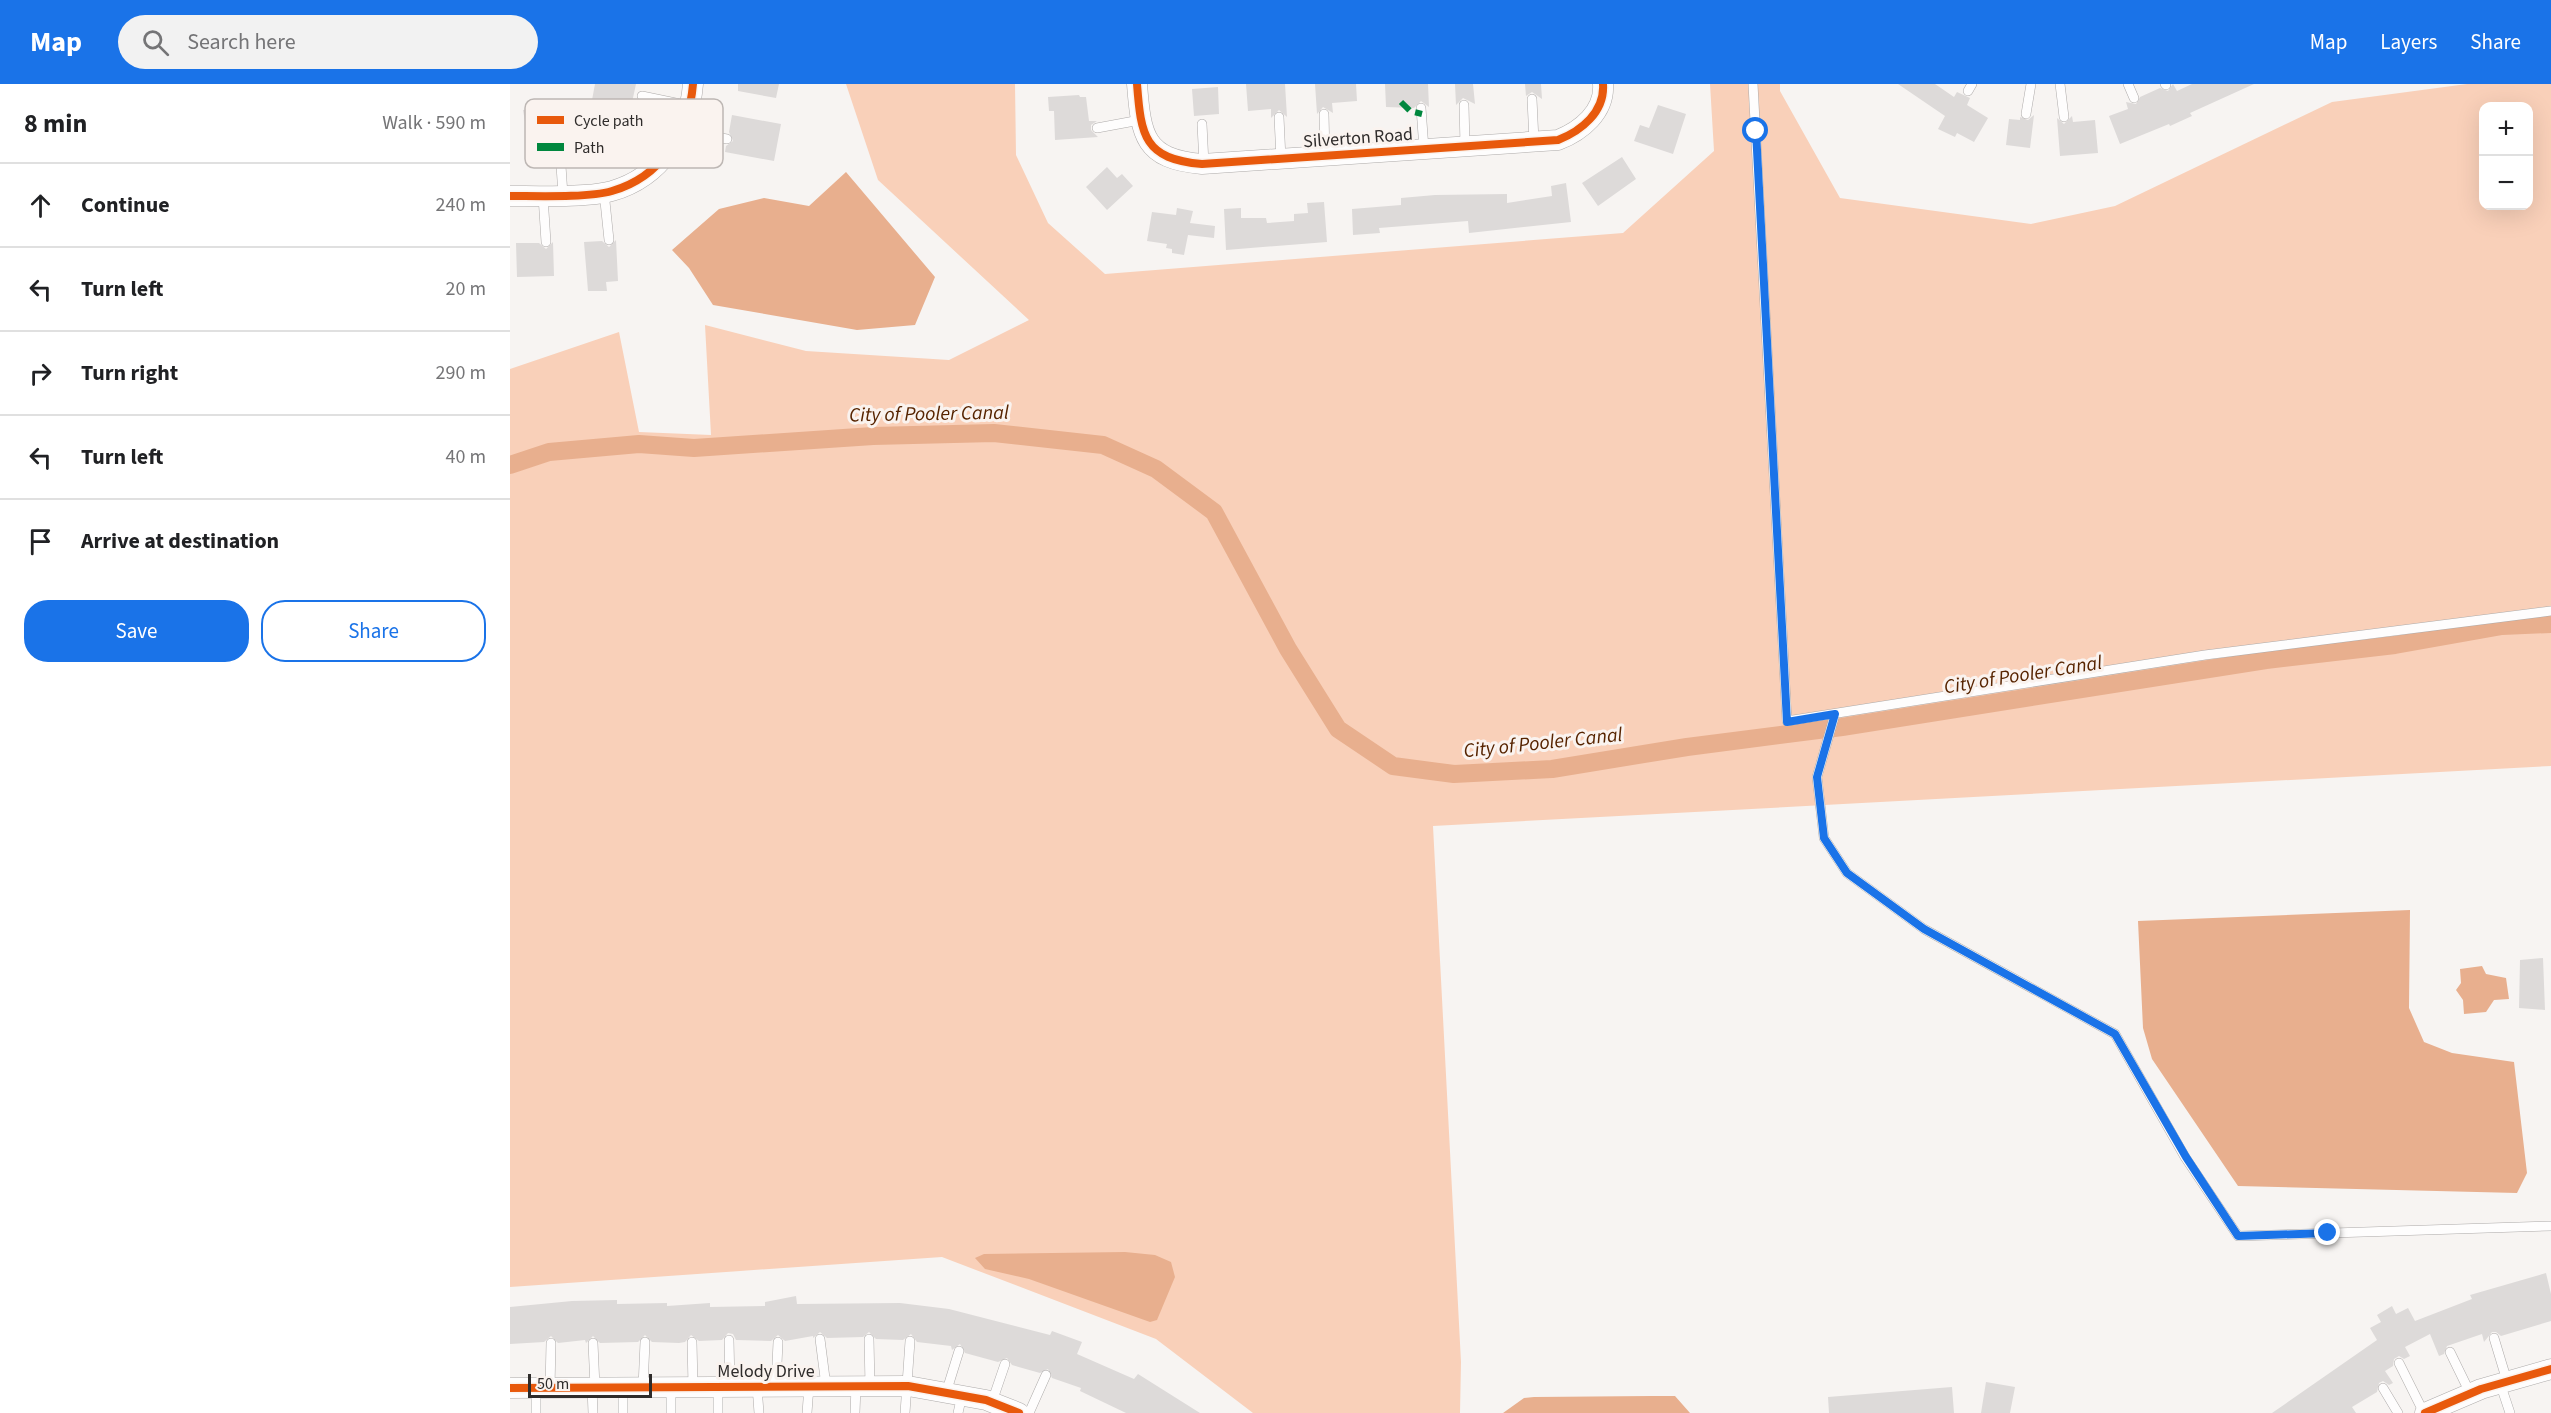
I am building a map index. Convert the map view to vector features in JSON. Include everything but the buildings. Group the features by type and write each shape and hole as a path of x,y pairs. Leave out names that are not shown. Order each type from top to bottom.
{"street":[{"path":"692,99 693,84"},
{"name":"Silverton Road","path":"1137,84 1140,120 1147,140 1176,162 1204,164 1558,140 1575,133 1598,108 1603,84"},
{"path":"510,196 612,191 653,168"},
{"path":"2424,1413 2453,1407 2470,1393 2551,1370"},
{"name":"Melody Drive","path":"510,1388 908,1386 955,1400 992,1402 1019,1413"}],"lane":[{"path":"1753,84 1787,722 2205,655 2551,611"},
{"path":"2026,114 2031,84"},
{"path":"2060,84 2064,117"},
{"path":"2128,84 2134,98"},
{"path":"642,96 657,99"},
{"path":"1532,99 1534,141"},
{"path":"1464,105 1465,146"},
{"path":"1421,108 1424,149"},
{"path":"1324,114 1325,156"},
{"path":"1279,117 1281,159"},
{"path":"1097,128 1140,120"},
{"path":"1202,124 1204,164"},
{"path":"723,138 728,139"},
{"path":"561,168 562,195"},
{"path":"604,192 609,240"},
{"path":"543,196 546,242"},
{"path":"1835,714 1817,777 1824,838 1847,873 1924,929 2115,1034 2186,1157 2238,1236 2551,1226"},
{"path":"2494,1338 2510,1413"},
{"path":"807,1413 818,1386 820,1339"},
{"path":"855,1413 863,1386 869,1339"},
{"path":"718,1413 724,1386 729,1340"},
{"path":"905,1413 910,1341"},
{"path":"643,1387 645,1342"},
{"path":"692,1342 693,1386"},
{"path":"759,1413 778,1342"},
{"path":"536,1413 551,1343"},
{"path":"593,1343 593,1413"},
{"path":"955,1400 959,1351"},
{"path":"2450,1352 2470,1393"},
{"path":"2398,1363 2424,1413"},
{"path":"992,1402 1005,1364"},
{"path":"1019,1413 1046,1375"},
{"path":"671,1386 671,1413"},
{"path":"623,1387 623,1413"},
{"path":"2383,1388 2398,1413"}],"shaded area":[{"path":"846,84 1015,84 1016,155 1048,223 1105,274 1623,233 1714,151 1710,84 1780,84 1780,91 1840,198 2031,224 2115,206 2332,102 2467,84 2551,84 2551,766 1433,826 1461,1362 1460,1413 1253,1413 1156,1339 942,1257 510,1287 510,369 619,332 639,432 711,435 705,325 806,351 949,360 1029,320 878,180"},
{"path":"846,172 935,277 915,325 857,330 713,305 689,268 672,250 719,209 764,198 809,206"},
{"path":"2410,910 2409,1008 2424,1042 2452,1053 2514,1062 2527,1173 2517,1193 2238,1186 2152,1059 2143,1028 2138,921"},
{"path":"2482,966 2486,974 2506,978 2509,999 2494,1000 2486,1012 2464,1014 2463,1000 2456,990 2461,983 2460,969"},
{"path":"1125,1252 1155,1255 1171,1262 1175,1277 1157,1320 1150,1322 1029,1279 985,1269 975,1258 984,1254"},
{"path":"1675,1396 1690,1413 1503,1413 1524,1398 1534,1397"}],"waterway":[{"name":"City of Pooler Canal","path":"510,465 549,452 639,444 694,448 873,436 994,433 1103,445 1156,469 1214,512 1288,649 1338,729 1393,766 1454,774 1552,769 1687,747 1842,727 2266,660 2395,645 2502,626 2551,624"}],"marked path":[{"path":"1401,102 1410,111 1422,114"}],"cycle path":[{"path":"690,99 693,84"},
{"path":"1137,84 1141,118 1149,142 1168,157 1202,164 1558,140 1583,126 1596,112 1603,94 1603,84"},
{"path":"510,196 602,193 629,184 653,168"},
{"path":"2425,1413 2481,1389 2551,1369"},
{"path":"510,1388 908,1386 986,1400 1019,1413"}],"route":[{"path":"1756,131 1787,722 1835,714 1817,777 1824,838 1847,873 1924,929 2115,1034 2186,1157 2238,1236 2328,1233"}]}
